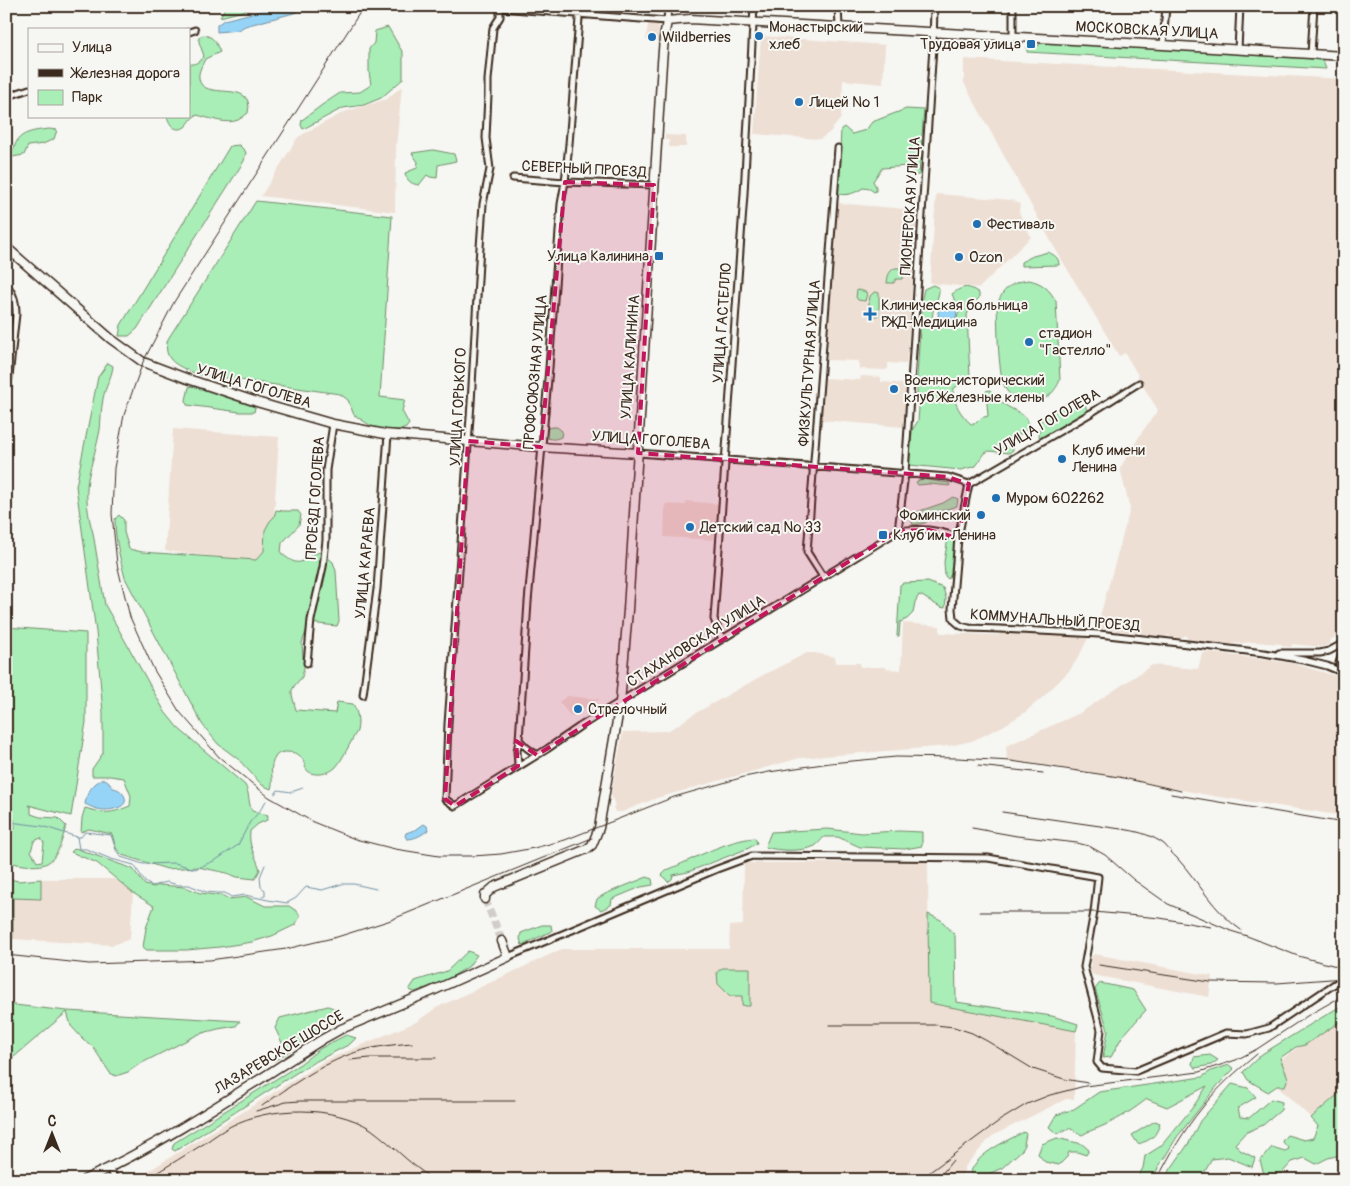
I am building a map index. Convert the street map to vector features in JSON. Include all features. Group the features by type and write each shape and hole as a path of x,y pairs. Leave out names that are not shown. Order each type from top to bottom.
{"main road":[{"name":"МОСКОВСКАЯ УЛИЦА","path":"667,21 690,19 753,22 1344,56"},
{"name":"УЛИЦА КАЛИНИНА","path":"485,899 485,895 494,887 587,849 592,844 599,828 620,703 628,610 654,185 664,38 667,21"},
{"name":"УЛИЦА ГОГОЛЕВА","path":"6,247 111,338 142,362 188,380 333,424 388,434 638,453"},
{"path":"502,941 508,957"},
{"name":"ЛАЗАРЕВСКОЕ ШОССЕ","path":"84,1180 178,1130 341,1029 508,957"}],"street":[{"name":"ПРОФСОЮЗНАЯ УЛИЦА","path":"518,766 517,751 528,602 549,368 560,204 565,182 569,144 580,6"},
{"name":"УЛИЦА КАЛИНИНА","path":"667,21 668,6"},
{"name":"УЛИЦА ГАСТЕЛЛО","path":"722,639 714,619 744,194 754,6"},
{"path":"838,6 839,27"},
{"path":"934,6 934,32"},
{"path":"1163,45 1166,6"},
{"path":"1238,50 1240,6"},
{"path":"1311,54 1314,6"},
{"name":"МОСКОВСКАЯ УЛИЦА","path":"500,7 667,21"},
{"name":"УЛИЦА ГОРЬКОГО","path":"455,806 447,802 444,795 483,204 490,169 486,138 488,80 493,28 500,17 500,7"},
{"path":"1013,37 1014,10"},
{"name":"ПИОНЕРСКАЯ УЛИЦА","path":"898,532 905,473 934,32"},
{"path":"6,97 28,89"},
{"name":"ФИЗКУЛЬТУРНАЯ УЛИЦА","path":"822,577 808,552 838,148"},
{"name":"СЕВЕРНЫЙ ПРОЕЗД","path":"513,178 654,185"},
{"path":"6,284 13,293 16,302 6,404"},
{"name":"УЛИЦА ГОГОЛЕВА","path":"638,453 948,477 969,484 1139,383"},
{"name":"ПРОЕЗД ГОГОЛЕВА","path":"307,664 311,620 323,567 326,540 326,470 333,424"},
{"name":"УЛИЦА КАРАЕВА","path":"363,695 377,589 388,434"},
{"name":"КОММУНАЛЬНЫЙ ПРОЕЗД","path":"969,484 958,538 952,609 953,618 960,626 1099,634 1264,653"},
{"name":"СТАХАНОВСКАЯ УЛИЦА","path":"455,806 579,727 898,532 929,530 946,532 958,538"},
{"path":"1264,653 1320,653 1344,644"},
{"path":"1342,672 1339,663 1344,648"},
{"path":"1264,653 1311,662 1342,672"},
{"path":"519,740 537,755"},
{"path":"508,957 752,856 988,858 1098,877 1084,967 1101,1030 1097,1062 1102,1068 1136,1071 1226,1033 1247,1034 1269,1028 1336,983 1344,983"},
{"path":"109,1168 116,1180"}],"highlighted area":[{"path":"565,182 654,185 638,453 948,477 969,484 958,538 929,530 898,531 537,755 516,741 518,766 455,806 445,799 468,441 541,447"}],"shaded area":[{"path":"659,23 658,41 646,40 648,24"},
{"name":"Лицей № 1","path":"761,36 885,45 883,84 843,80 841,118 830,132 820,139 754,134"},
{"path":"964,59 1344,79 1344,632 1330,640 1329,645 1321,647 1292,644 1291,647 1282,646 1282,644 1254,642 1220,645 1189,641 1186,635 1179,639 1172,638 1169,635 1166,637 1097,627 1130,509 1120,468 1158,410 1143,386 1139,383 1137,379 1139,377 1125,353 1119,356 1053,245 964,83"},
{"path":"402,86 396,147 395,212 261,196 298,137 344,112 387,99"},
{"path":"665,135 686,136 686,147 669,147 669,140 665,140"},
{"name":"Фестиваль","path":"936,194 1012,200 1020,204 1019,212 1031,237 979,288 930,283"},
{"name":"Клиническая больница РЖД-Медицина","path":"836,203 917,210 907,362 905,364 888,363 886,370 859,369 859,361 827,360"},
{"path":"861,376 881,377 881,382 907,384 903,427 821,420 824,378 860,380"},
{"path":"173,429 279,437 271,563 165,551"},
{"name":"Детский сад № 33","path":"686,501 718,504 714,540 664,537 665,504 686,505"},
{"path":"903,623 940,626 940,633 998,635 1001,632 1088,638 1070,670 1043,697 1024,713 972,741 949,746 800,758 657,798 622,812 615,812 611,794 623,732 667,731 763,675 807,653 835,657 836,663 860,663 860,667 886,667 886,669 901,670"},
{"path":"1206,652 1291,663 1344,678 1344,816 1213,796 1083,771 1007,760 1006,746 1080,713 1152,665 1198,669 1202,654"},
{"path":"567,696 600,699 570,716 559,702"},
{"path":"928,862 929,1003 1076,1031 1074,1099 1066,1099 992,1136 966,1165 960,1180 139,1180 139,1177 324,1061 416,1022 436,1008 562,949 729,949 730,926 743,925 744,863"},
{"path":"41,879 115,879 133,893 130,939 113,945 13,939 13,898 41,899"},
{"path":"1094,954 1212,976 1209,997 1093,975 1090,969 1091,958"},
{"path":"1344,1014 1344,1089 1311,1118 1263,1073"}],"green space":[{"path":"226,6 262,6 220,17"},
{"path":"388,27 403,53 403,79 381,98 364,105 343,108 303,129 301,125 302,120 340,93 360,92 371,85 369,49 374,43 375,31"},
{"path":"203,35 212,38 220,52 205,59 199,75 202,85 209,89 237,93 244,96 248,102 248,113 238,120 229,122 197,115 182,129 176,129 171,125 168,118 190,118 190,64 198,62 204,56 199,37"},
{"path":"1042,42 1307,58 1323,61 1326,69 1027,52 1027,46 1038,46"},
{"path":"906,109 924,110 919,175 913,175 908,166 882,168 873,181 876,191 863,188 851,194 838,194 841,129 844,127 852,134 866,130 872,122"},
{"path":"49,129 57,130 54,139 43,144 28,146 24,155 6,158 6,152 14,149 18,139 22,136 27,133"},
{"path":"239,145 246,152 244,161 137,329 129,336 119,336 121,325 230,146"},
{"path":"433,150 454,154 456,161 438,165 437,178 427,175 419,185 410,182 405,173 417,168 418,162 412,153"},
{"path":"256,201 392,216 380,397 405,400 402,411 409,424 406,428 401,430 376,429 354,415 348,400 340,394 197,374 179,366 170,358 167,353 168,339"},
{"path":"1048,252 1057,258 1059,265 1021,266 1021,262"},
{"path":"895,268 903,270 902,279 896,279 894,283 887,283 888,276"},
{"name":"стадион \"Гастелло\"","path":"1029,280 1045,287 1056,301 1060,380 1049,395 1036,401 1018,399 1007,391 1001,375 999,350 997,306 999,300 1008,287"},
{"path":"933,285 939,288 933,319 939,329 956,322 959,311 952,294 959,289 965,288 979,293 979,298 971,306 967,315 970,377 953,389 954,399 961,413 971,424 988,416 986,391 990,390 1004,404 1023,415 1028,428 1022,434 1012,435 1013,450 1009,453 989,451 985,453 976,466 961,470 909,465 912,430 918,421 917,377 922,298 924,289"},
{"path":"857,290 867,293 865,301 858,300 856,297"},
{"path":"876,292 879,293 879,315 870,316 868,311 870,296"},
{"path":"108,363 113,366 103,399 100,430 87,486 88,513 105,605 165,712 178,728 245,785 252,811 268,815 267,820 258,824 250,831 251,847 260,870 255,879 237,877 198,867 167,869 122,855 116,848 112,834 89,829 81,832 85,808 103,812 117,811 130,806 131,796 124,778 92,776 92,769 103,753 103,713 96,632 76,486 98,377"},
{"path":"193,386 255,407 254,412 187,405 186,400 189,387"},
{"path":"1077,397 1084,398 1087,412 1041,439 1039,437 1040,424 1043,418"},
{"path":"557,427 562,431 561,437 552,439 544,436 545,429"},
{"path":"921,479 949,483 950,486 918,485 916,482"},
{"path":"953,497 958,499 957,506 941,511 925,523 913,525 911,520 914,513 943,503"},
{"path":"276,510 298,511 301,515 299,525 282,543 281,553 294,562 299,562 321,552 333,562 336,571 339,621 337,626 309,623 302,643 305,663 302,677 292,690 296,710 335,713 337,702 353,704 358,724 357,731 341,761 328,772 313,774 306,768 303,759 295,753 285,752 278,754 273,760 272,765 271,789 262,785 238,759 218,744 202,724 125,578 117,542 115,519 119,515 124,520 124,532 129,549 142,552 256,560 264,551 265,530 274,517"},
{"path":"948,538 952,539 955,544 953,571 948,579 945,576 944,562"},
{"path":"928,582 943,588 946,598 945,608 919,595 915,602 913,613 907,619 900,622 899,636 897,636 900,585 903,583"},
{"path":"6,627 86,633 86,722 71,816 28,805 31,807 31,814 40,817 58,818 66,826 58,850 48,863 32,866 6,862 6,841 15,828 14,819 6,816","holes":["41,838 44,843 42,861 37,862 31,851 34,841"]},
{"path":"828,829 862,833 922,832 922,846 905,849 860,847 838,837 824,837 815,846 810,848 783,850 765,847 771,832"},
{"path":"755,838 757,843 749,848 688,872 673,875 672,879 668,882 662,875 667,870 722,846 744,839"},
{"path":"75,848 133,869 145,885 154,887 159,885 185,887 200,893 223,896 229,899 247,897 265,906 289,906 298,912 300,917 295,925 272,936 252,942 187,950 147,950 143,947 146,928 154,906 133,893 97,863 71,852"},
{"path":"647,877 652,879 653,885 641,887 612,899 611,905 601,910 595,906 597,899 605,894"},
{"path":"6,878 18,881 41,879 41,899 13,898 13,939 6,938"},
{"path":"928,914 941,920 955,935 956,1002 1052,1016 1078,1024 1076,1031 929,1003"},
{"path":"542,925 551,925 552,931 522,945 521,933"},
{"path":"468,951 477,955 468,967 446,980 415,992 409,990 415,981 447,971"},
{"path":"722,968 750,968 750,1006 742,1005 742,996 730,996 718,984 717,972"},
{"path":"1100,983 1133,990 1146,1010 1122,1037 1111,1057 1103,1058 1108,1030 1095,989"},
{"path":"6,1004 67,1011 240,1021 236,1026 199,1034 128,1072 116,1076 110,1073 93,1047 71,1026 67,1012 8,1062 9,1097 6,1100"},
{"path":"1344,1004 1344,1019 1305,1045 1296,1047 1280,1058 1288,1078 1285,1086 1277,1086 1268,1092 1248,1080 1243,1072 1262,1054"},
{"path":"328,1006 338,1010 317,1025 318,1032 274,1061 273,1057 283,1045 275,1028 280,1018"},
{"path":"346,1035 356,1038 350,1044 307,1066 175,1151 172,1149 174,1143 300,1064 321,1048"},
{"path":"1210,1055 1218,1060 1211,1065 1195,1068 1192,1064 1194,1057"},
{"path":"1229,1065 1234,1069 1218,1085 1177,1137 1160,1163 1153,1180 1136,1180 1143,1168 1145,1156 1161,1146 1193,1107 1207,1086 1167,1107 1147,1099 1116,1119 1082,1135 1069,1128 1057,1134 1049,1127 1056,1115 1074,1109 1099,1092 1202,1077 1211,1071"},
{"path":"1232,1084 1248,1088 1256,1097 1238,1108 1240,1117 1249,1118 1271,1099 1282,1102 1281,1110 1263,1125 1245,1133 1235,1144 1240,1150 1255,1158 1252,1167 1228,1157 1212,1159 1200,1180 1163,1180 1189,1143 1200,1121"},
{"path":"1344,1089 1344,1154 1328,1158 1316,1164 1305,1158 1292,1162 1281,1174 1264,1174 1260,1161 1272,1147 1285,1151 1289,1149 1282,1141 1287,1135 1304,1140 1313,1138 1318,1126 1311,1118"},
{"path":"1155,1121 1160,1123 1155,1135 1138,1144 1132,1135"},
{"path":"1024,1132 1026,1134 1023,1149 1002,1168 975,1180 970,1180 971,1172 981,1157 998,1145"},
{"path":"1057,1138 1082,1144 1089,1150 1086,1155 1069,1152 1059,1165 1045,1162 1038,1154 1042,1144"}],"water":[{"path":"281,6 308,6 294,13 245,26 238,30 217,32 217,25 224,20"},
{"path":"941,305 955,306 957,308 956,319 946,324 939,322 938,312"},
{"path":"103,779 107,780 113,788 123,794 125,798 124,804 113,809 102,810 85,804 91,789"},
{"path":"424,824 428,830 423,834 407,839 406,833"}],"waterway":[{"path":"275,794 278,790 291,792 303,788"},
{"path":"77,837 81,837 85,832 111,835 116,850 121,857 143,864 175,863 195,869 216,860 238,845 250,822 266,801"},
{"path":"6,819 10,822 42,826 77,837 79,849 86,849 111,859 134,865 145,882 152,886 167,882 189,885 206,892 225,893 231,897 245,895 287,903 296,898 306,887 322,890 342,884 354,884 376,889"},
{"path":"262,897 265,895 265,890 261,887 260,877 265,865"}],"tunnel":[{"path":"485,899 502,941"}],"railway":[{"path":"364,6 174,302 143,362 124,415 114,468 112,514 117,564 130,617 154,670 179,711 219,757 269,797 313,822 355,839 395,849 439,856 501,854 565,840 674,797 744,777 830,763 896,757 1011,761 1119,777 1181,791"},
{"path":"978,766 1043,773"},
{"path":"1171,794 1344,823"},
{"path":"1002,812 1128,830 1142,833 1155,839 1164,844 1223,915 1241,930"},
{"path":"972,828 1089,846 1105,855 1134,880 1168,904 1231,931 1298,956 1344,968"},
{"path":"6,955 89,964 210,960 286,949 337,937 388,921 592,838"},
{"path":"980,912 1094,912 1160,918 1211,927"},
{"path":"1099,965 1210,982 1277,983 1344,978"},
{"path":"919,1180 999,1121 1027,1104 1050,1095 1085,1086 1199,1072 1236,1060 1344,995"},
{"path":"829,1025 935,1025 954,1027 972,1033 1033,1069 1064,1079 1088,1083"},
{"path":"262,1106 314,1071 348,1055 372,1048 412,1043"},
{"path":"1157,1180 1178,1142 1202,1108 1235,1073 1257,1054"},
{"path":"350,1060 370,1058 436,1058"},
{"path":"256,1111 286,1102 300,1101 515,1101"},
{"path":"150,1177 231,1126 247,1119 282,1112 301,1111 320,1112 356,1121 371,1129 433,1180"},
{"path":"937,1180 953,1160"}],"place":[{"name":"Монастырский хлеб","path":"759,36"},
{"name":"Wildberries","path":"652,37"},
{"name":"Трудовая улица","path":"1031,44"},
{"name":"Лицей № 1","path":"799,102"},
{"name":"Фестиваль","path":"977,224"},
{"name":"Улица Калинина","path":"659,256"},
{"name":"Ozon","path":"959,257"},
{"name":"Клиническая больница РЖД-Медицина","path":"870,314"},
{"name":"стадион \"Гастелло\"","path":"1029,342"},
{"name":"Военно-исторический клуб Железные клены","path":"894,389"},
{"name":"Клуб имени Ленина","path":"1062,459"},
{"name":"Муром 602262","path":"996,498"},
{"name":"Фоминский","path":"981,515"},
{"name":"Детский сад № 33","path":"690,527"},
{"name":"Клуб им. Ленина","path":"883,535"},
{"name":"Стрелочный","path":"578,709"}]}
